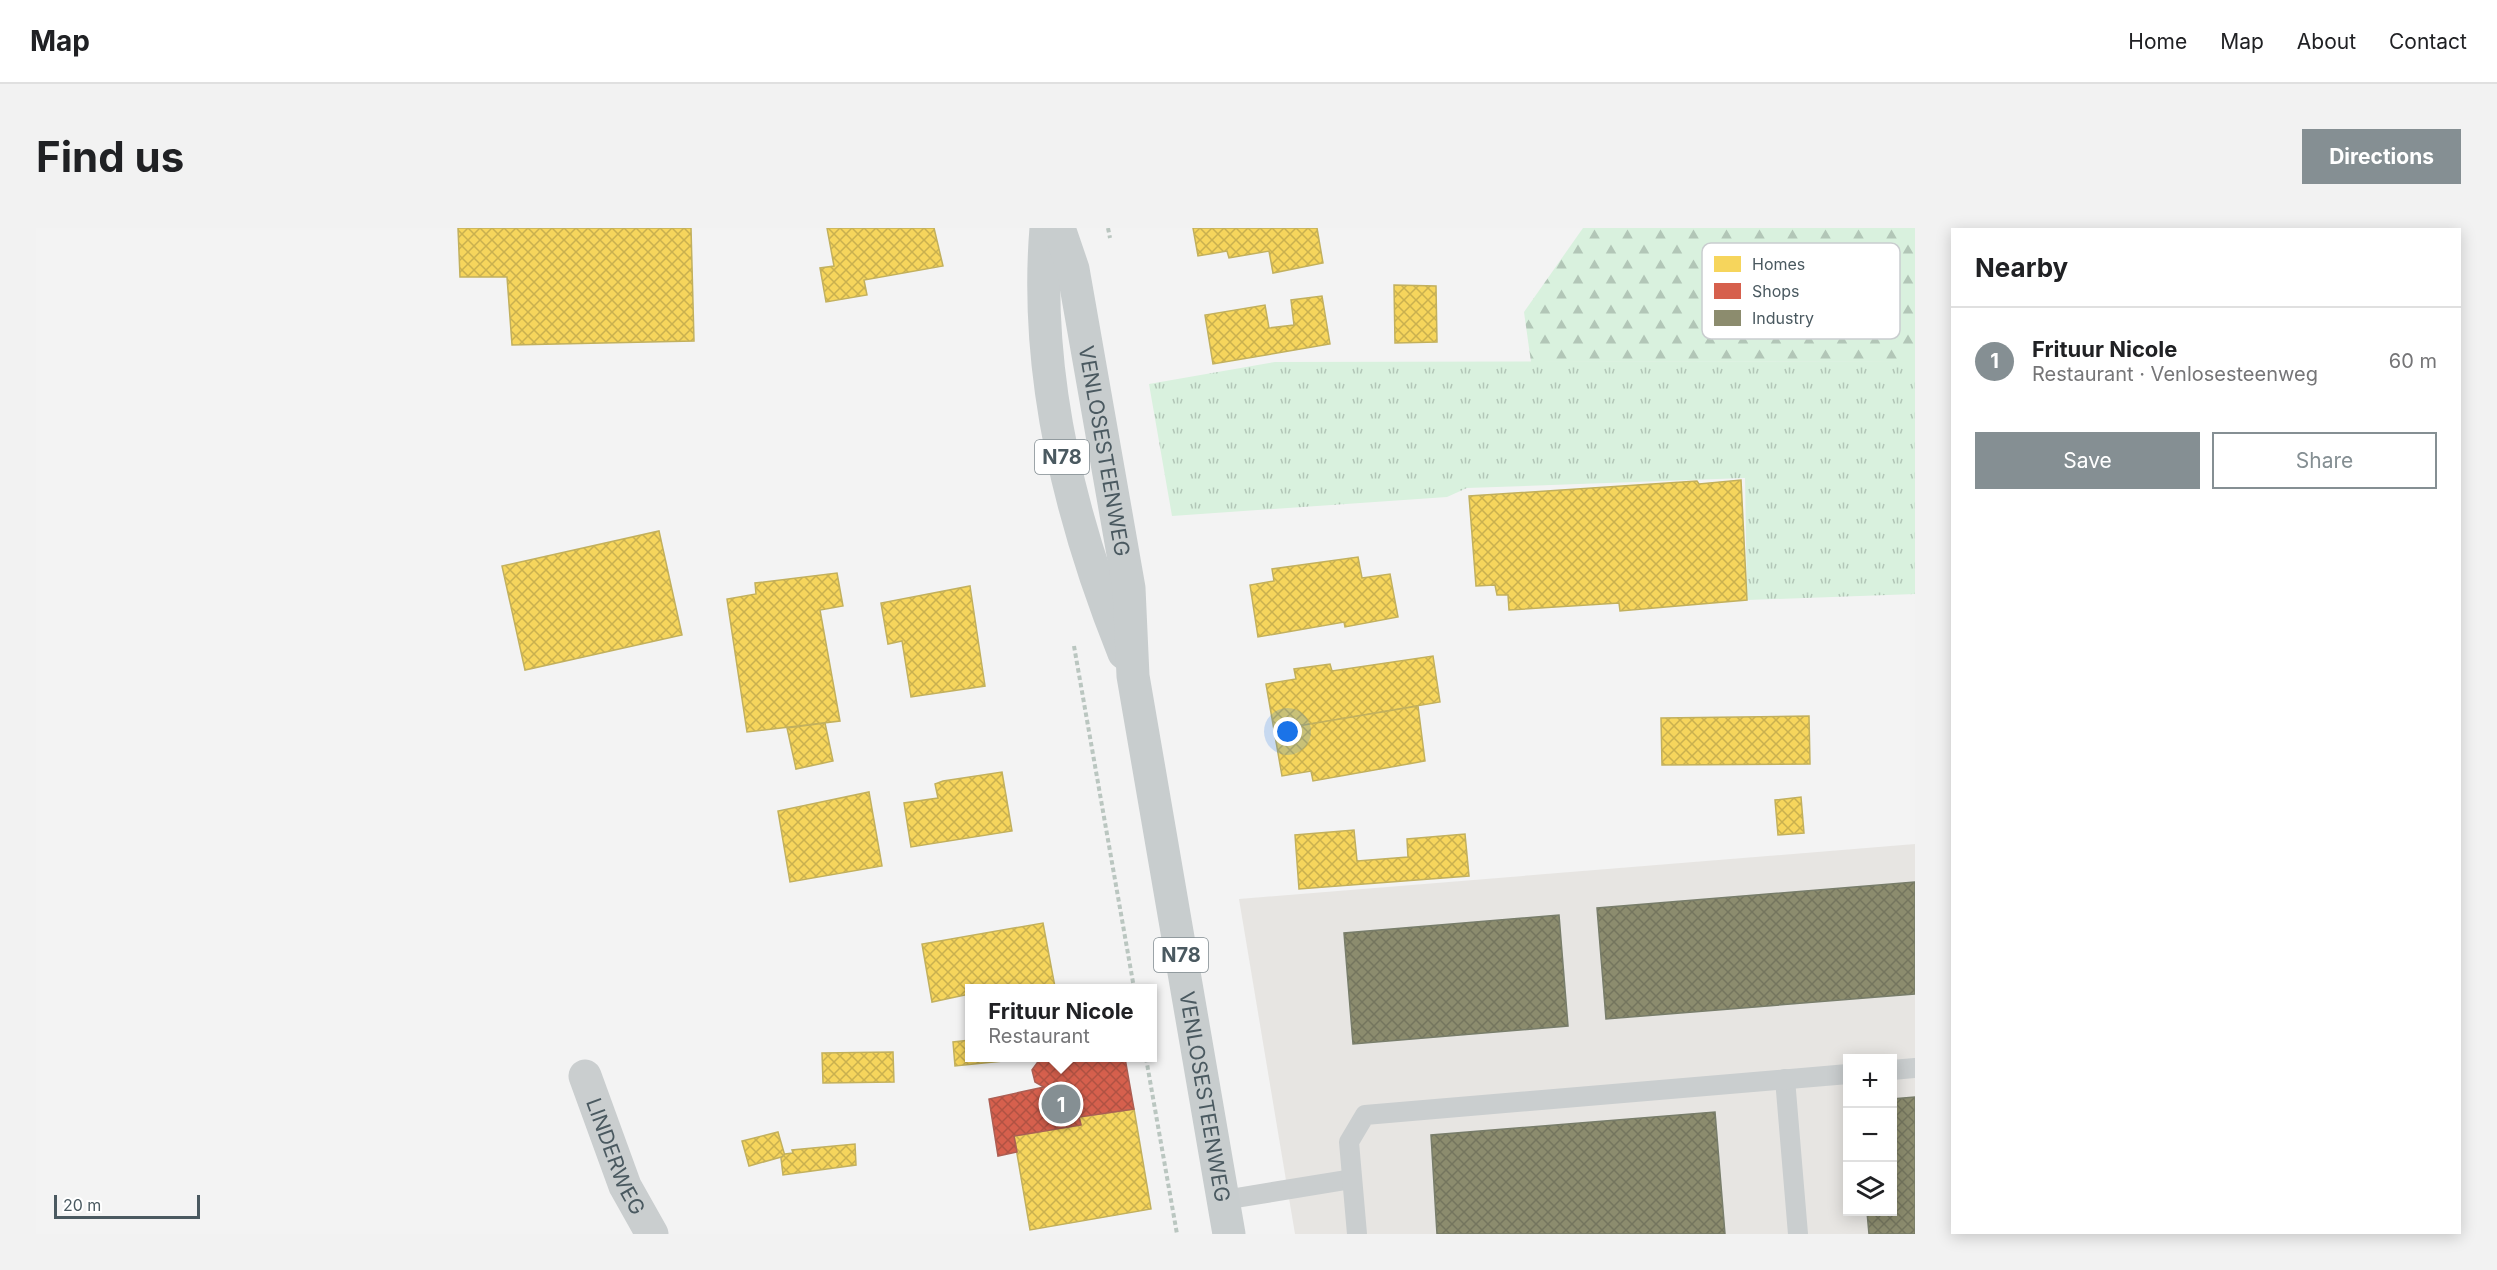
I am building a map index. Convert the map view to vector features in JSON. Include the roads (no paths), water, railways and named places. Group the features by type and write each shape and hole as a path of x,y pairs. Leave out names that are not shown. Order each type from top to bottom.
{"main road":[{"name":"VENLOSESTEENWEG","path":"1046,228 1043,271 1044,329 1061,453 1101,596 1133,676"},
{"name":"VENLOSESTEENWEG","path":"1059,228 1073,269 1129,588 1133,676 1230,1234"}],"street":[{"name":"LINDERWEG","path":"585,1076 625,1186 652,1234"}],"lane":[{"path":"1897,1070 1915,1068"},
{"path":"1357,1234 1349,1142 1365,1115 1843,1074"},
{"path":"1785,1079 1798,1234"},
{"path":"1224,1200 1352,1179"}],"place":[{"name":"Frituur Nicole","path":"1061,1104"}]}
